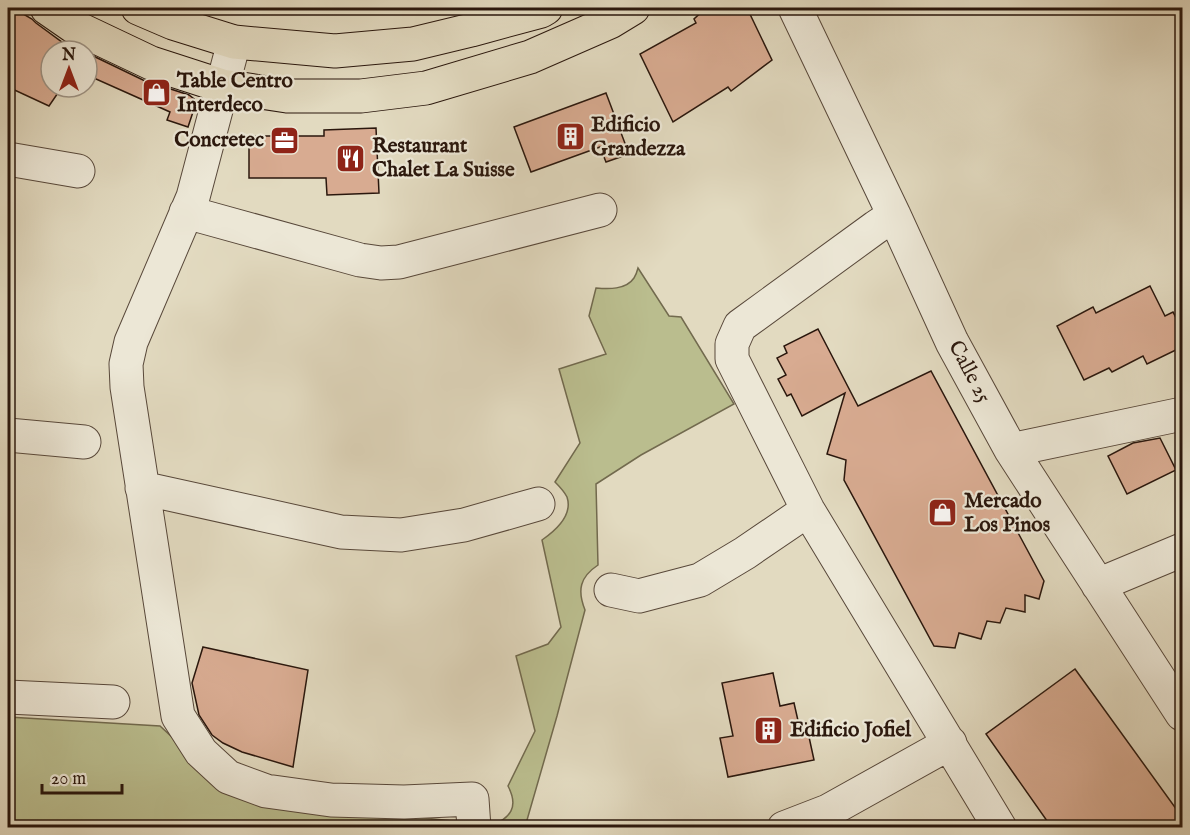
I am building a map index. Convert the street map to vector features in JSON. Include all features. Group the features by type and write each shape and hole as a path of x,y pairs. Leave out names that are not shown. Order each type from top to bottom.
{"main road":[{"path":"47,8 73,26 151,63 222,86 287,96 362,96 426,88 530,57 610,22 633,8"},
{"path":"138,8 234,42 335,51 413,44 546,8"}],"street":[{"name":"Calle 25","path":"795,8 952,342 1011,450 1182,714"},
{"path":"234,42 189,205 131,342 126,364 127,387 178,716 201,752 228,777 266,791 331,800 404,802 472,799 474,828"},
{"path":"8,159 78,171"},
{"path":"189,205 360,260 381,263 399,262 600,210"},
{"path":"894,215 740,326 732,344 732,359 808,510 1000,828"},
{"path":"1011,450 1182,414"},
{"path":"8,435 84,442"},
{"path":"142,488 341,532 401,536 464,525 538,504"},
{"path":"611,590 639,596 700,580 745,553 808,510"},
{"path":"1098,585 1182,550"},
{"path":"8,697 113,702"},
{"path":"784,828 828,811 950,743"}],"green space":[{"path":"638,268 669,316 681,317 734,404 641,455 596,484 598,565 587,574 582,584 581,596 585,610 525,827 490,827 511,811 513,800 508,786 535,731 516,656 548,644 561,627 542,540 562,522 565,516 567,497 555,482 580,443 559,369 606,354 589,316 596,288 616,288 626,285 634,278"},
{"path":"8,717 160,726 199,762 376,813 462,822 461,827 8,827"}],"building":[{"path":"8,8 13,8 58,39 39,39 39,99 54,99 49,106 8,87"},
{"path":"706,8 747,8 772,60 731,91 728,87 673,122 640,54 696,23 694,19"},
{"path":"99,59 143,80 189,95 194,99 195,106 188,127 167,120 170,112 99,80"},
{"name":"Edificio Grandezza","path":"606,93 629,154 606,162 600,147 531,172 514,127"},
{"path":"376,128 379,193 327,195 326,178 249,178 249,136 324,136 324,130"},
{"path":"1150,286 1165,316 1173,312 1182,330 1182,347 1147,364 1143,356 1112,372 1109,368 1084,380 1057,326 1093,307 1096,313"},
{"name":"Mercado Los Pinos","path":"818,329 858,406 931,371 1044,581 1039,599 1025,595 1025,612 1006,608 1000,623 987,621 981,639 959,633 955,648 934,646 844,480 846,460 827,454 845,393 802,416 791,394 787,396 778,379 786,375 777,358 787,353 784,346"},
{"path":"1160,438 1176,470 1127,494 1108,456 1133,443"},
{"path":"203,647 308,670 293,767 242,752 212,735 199,715 192,683"},
{"path":"1075,669 1182,817 1182,828 1052,828 986,734"},
{"name":"Edificio Jofiel","path":"773,673 780,706 794,703 799,725 806,723 814,760 728,777 720,738 733,736 722,683"}],"place":[{"name":"Table Centro Interdeco","path":"156,93"},
{"name":"Edificio Grandezza","path":"570,137"},
{"name":"Concretec","path":"285,140"},
{"name":"Restaurant Chalet La Suisse","path":"351,158"},
{"name":"Mercado Los Pinos","path":"943,513"},
{"name":"Edificio Jofiel","path":"769,730"}]}
